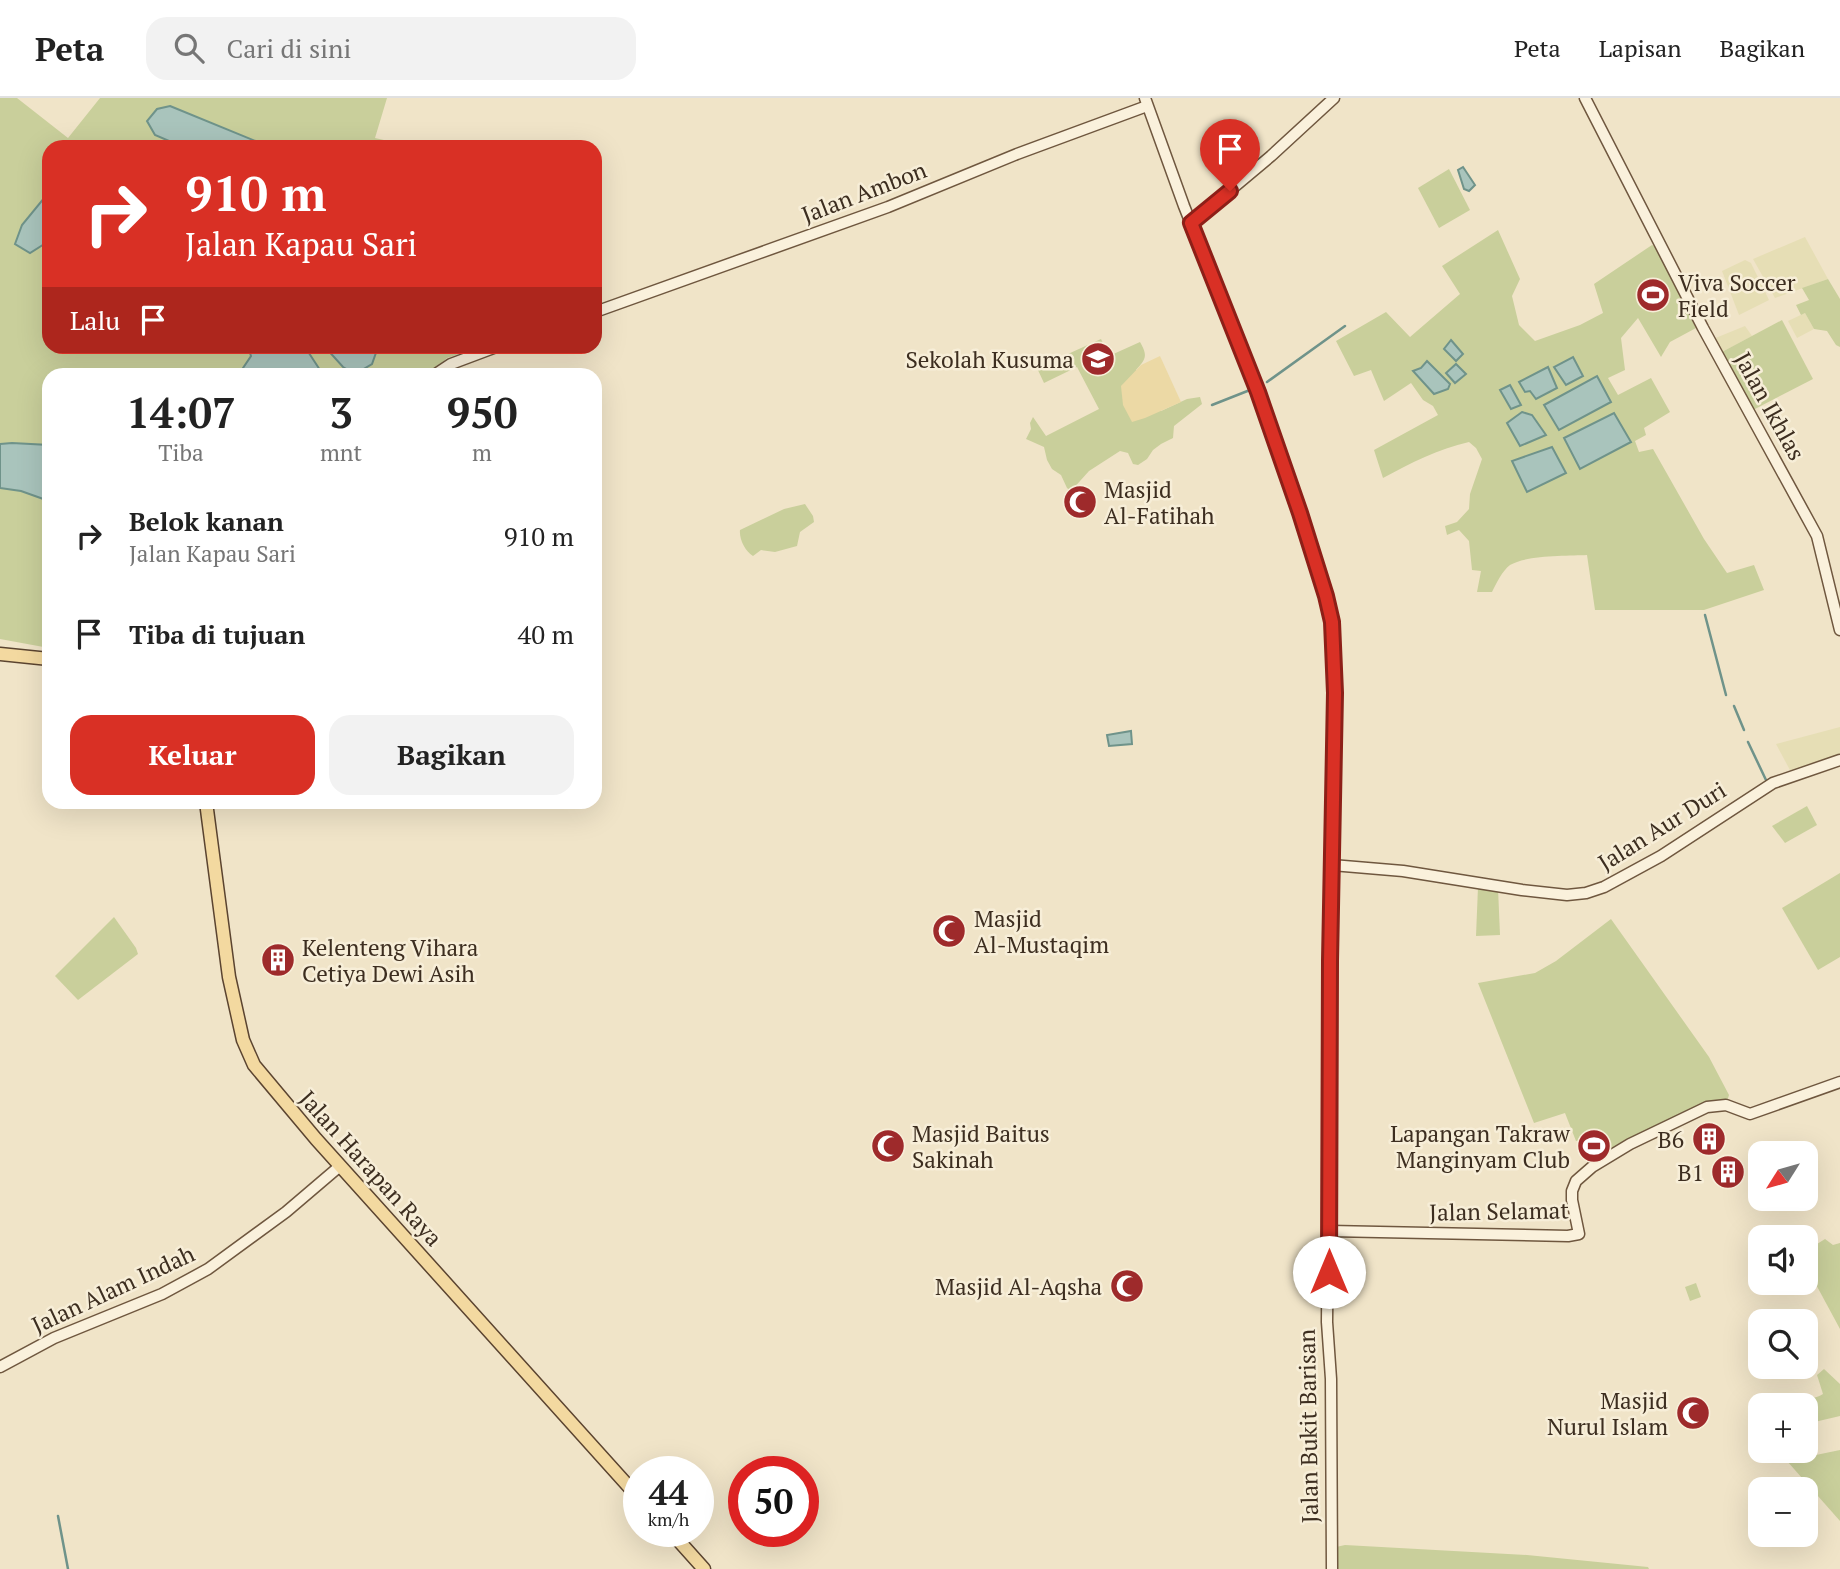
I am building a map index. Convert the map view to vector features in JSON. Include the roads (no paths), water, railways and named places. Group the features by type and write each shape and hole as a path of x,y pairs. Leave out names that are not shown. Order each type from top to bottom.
{"main road":[{"path":"0,654 42,658"},
{"name":"Jalan Harapan Raya","path":"207,809 229,977 243,1040 261,1075 623,1480"},
{"path":"684,1547 704,1569"}],"street":[{"path":"1191,223 1271,156 1334,98"},
{"name":"Jalan Ikhlas","path":"1586,98 1703,328 1818,536 1840,630"},
{"name":"Jalan Bukit Barisan","path":"1146,102 1258,392 1326,596 1332,622 1335,693 1327,1322 1331,1380 1332,1569"},
{"name":"Jalan Ambon","path":"602,310 876,212 1146,102"},
{"path":"444,368 476,354"},
{"name":"Jalan Aur Duri","path":"1332,865 1403,871 1567,895 1586,893 1604,887 1661,856 1773,783 1840,760"},
{"name":"Jalan Selamat","path":"1330,1231 1555,1236 1579,1234 1572,1200 1576,1181 1588,1170 1630,1144 1707,1107 1726,1105 1750,1114 1840,1082"},
{"name":"Jalan Alam Indah","path":"0,1367 54,1338 185,1283 236,1250 340,1166"}],"water":[{"path":"170,106 253,140 167,140 155,135 147,121 157,109"},
{"path":"1463,167 1475,185 1469,191 1464,189 1458,170"},
{"path":"42,201 42,245 30,253 15,244 22,225"},
{"path":"1451,340 1463,354 1456,361 1444,349"},
{"path":"250,354 310,354 319,368 243,368"},
{"path":"331,354 376,354 372,364 365,368 343,367"},
{"path":"1573,357 1583,376 1566,385 1554,367"},
{"path":"1427,361 1450,384 1448,389 1434,394 1413,371 1421,368"},
{"path":"1456,364 1466,374 1455,383 1446,373"},
{"path":"1548,367 1557,388 1536,399 1530,391 1525,392 1519,382"},
{"path":"1597,376 1611,402 1559,430 1544,405"},
{"path":"1510,385 1521,405 1511,409 1500,390"},
{"path":"1522,412 1532,415 1546,435 1520,446 1507,423"},
{"path":"1614,413 1631,442 1580,469 1564,438"},
{"path":"0,444 42,445 42,498 21,491 0,488"},
{"path":"1552,447 1566,473 1527,492 1512,461"},
{"path":"1131,731 1132,744 1109,746 1107,735"}],"waterway":[{"path":"1267,382 1345,326"},
{"path":"1212,405 1250,390"},
{"path":"1705,615 1726,695"},
{"path":"1734,706 1744,730"},
{"path":"1748,742 1766,780"},
{"path":"58,1516 68,1569"}],"place":[{"name":"Viva Soccer Field","path":"1653,295"},
{"name":"Sekolah Kusuma","path":"1098,359"},
{"name":"Masjid Al-Fatihah","path":"1080,502"},
{"name":"Masjid Al-Mustaqim","path":"949,931"},
{"name":"Kelenteng Vihara Cetiya Dewi Asih","path":"278,960"},
{"name":"B6","path":"1709,1139"},
{"name":"Masjid Baitus Sakinah","path":"888,1146"},
{"name":"Lapangan Takraw Manginyam Club","path":"1594,1146"},
{"name":"B1","path":"1728,1172"},
{"name":"Masjid Al-Aqsha","path":"1127,1286"},
{"name":"Masjid Nurul Islam","path":"1693,1413"}]}
